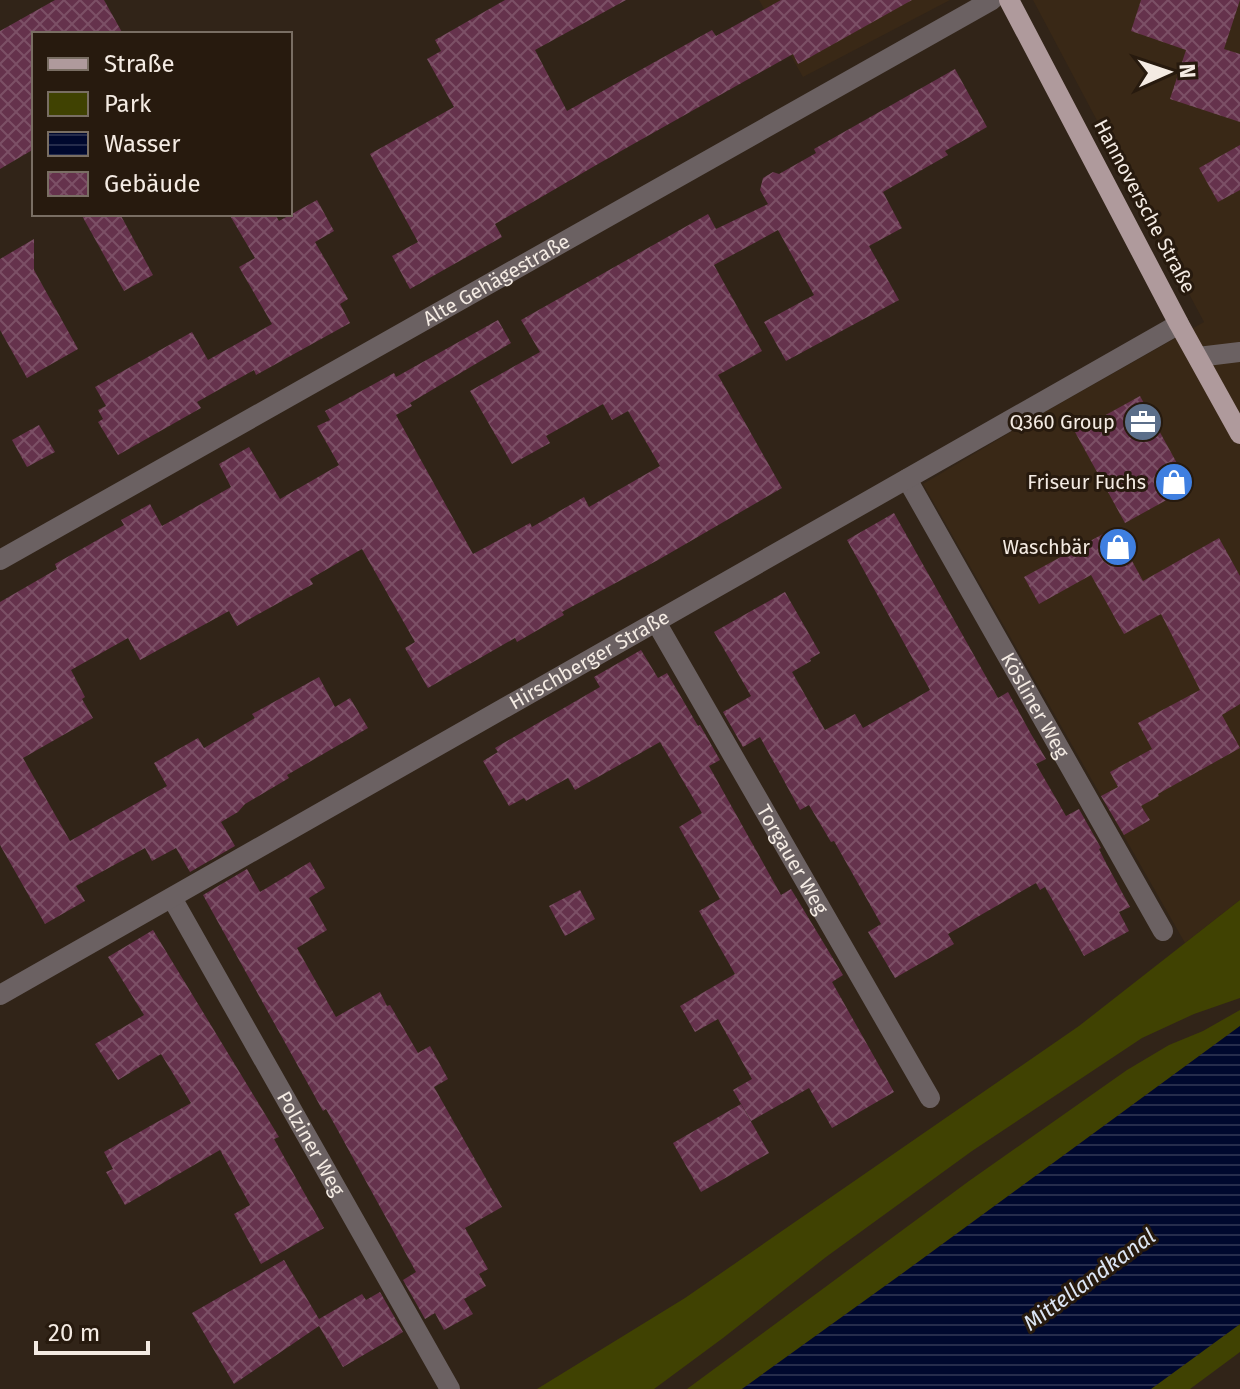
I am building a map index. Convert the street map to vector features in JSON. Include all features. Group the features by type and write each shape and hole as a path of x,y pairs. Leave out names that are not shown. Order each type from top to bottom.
{"main road":[{"name":"Hannoversche Straße","path":"1009,0 1240,434"}],"street":[{"name":"Alte Gehägestraße","path":"0,560 992,0"},
{"name":"Hirschberger Straße","path":"0,995 1179,324"},
{"path":"1198,357 1240,352"},
{"name":"Kösliner Weg","path":"907,479 1163,931"},
{"name":"Torgauer Weg","path":"656,622 930,1098"},
{"name":"Polziner Weg","path":"172,898 450,1389"}],"shaded area":[{"path":"759,0 950,0 803,77"},
{"path":"1033,0 1240,0 1240,900 1185,943 923,484 1204,322"}],"green space":[{"path":"1240,900 1240,998 1194,1014 1142,1038 972,1151 826,1257 654,1389 537,1389 685,1298 1079,1026"},
{"path":"1240,1010 1240,1026 742,1389 687,1389 969,1181 1127,1070"},
{"path":"1240,1324 1240,1352 1190,1389 1151,1389"}],"water":[{"name":"Mittellandkanal","path":"1240,1026 1240,1324 1151,1389 742,1389 903,1273"}],"building":[{"path":"55,0 104,0 122,32 32,32 32,150 0,169 0,31"},
{"path":"505,0 626,0 535,50 567,111 712,30 716,36 781,0 912,0 798,64 793,54 598,164 495,224 502,237 410,289 392,256 418,242 370,154 454,107 427,59 441,51 435,40"},
{"path":"1141,0 1240,0 1224,49 1240,54 1240,122 1170,99 1186,50 1131,31"},
{"path":"955,69 987,127 945,151 948,155 883,192 902,228 869,246 899,300 786,361 764,322 814,295 778,230 714,265 762,351 718,375 782,488 562,612 564,615 517,642 515,638 428,688 405,648 415,642 362,549 310,579 313,584 237,626 229,611 140,660 128,638 71,670 93,718 23,758 70,841 167,786 154,763 198,738 204,748 255,718 252,714 319,677 335,707 350,698 368,728 287,775 289,778 221,822 235,846 190,872 176,848 152,861 145,848 76,886 85,901 45,924 0,845 0,602 57,569 55,564 124,525 121,520 150,504 162,526 231,487 219,464 249,447 280,499 339,465 317,426 330,420 325,411 394,373 396,377 498,320 511,343 410,403 412,406 396,415 473,554 530,523 532,527 584,497 589,507 660,466 628,411 612,420 603,404 546,436 550,443 512,464 470,391 540,352 521,320 708,214 716,229 768,204 760,190 763,178 773,172 779,174 816,153 814,149"},
{"path":"1240,145 1240,190 1218,202 1199,168"},
{"path":"317,200 334,231 315,242 348,299 340,304 350,323 256,375 254,370 197,402 201,408 118,455 98,422 103,419 98,410 106,406 95,387 192,332 208,360 272,324 239,267 255,258 230,216 276,216 279,221"},
{"path":"82,216 121,216 153,275 124,291"},
{"path":"34,239 34,270 78,349 27,378 0,330 0,259"},
{"path":"1140,396 1190,487 1125,523 1075,432"},
{"path":"39,425 55,452 27,467 12,440"},
{"path":"894,513 998,698 1008,692 1046,759 1036,764 1066,816 1079,809 1130,907 1119,912 1129,931 1084,956 1045,887 1040,890 1036,883 948,934 954,944 895,978 868,932 881,924 834,841 831,842 809,805 800,810 760,737 743,747 723,712 751,696 714,632 785,592 820,653 792,672 825,730 855,714 863,728 930,690 847,540"},
{"path":"1114,528 1143,581 1219,538 1240,576 1240,704 1222,715 1240,748 1141,806 1150,820 1124,835 1101,796 1118,787 1110,772 1152,749 1138,723 1200,690 1161,614 1124,634 1091,575 1039,604 1024,577"},
{"path":"641,650 658,678 667,673 700,725 720,760 709,766 781,895 791,889 843,975 832,982 894,1092 832,1128 809,1088 751,1121 733,1090 752,1079 718,1019 695,1032 680,1006 735,974 699,911 720,899 679,827 702,813 660,742 575,790 568,778 526,801 524,798 509,806 483,761 498,752 495,748 600,687 594,677"},
{"path":"310,862 325,888 309,898 327,930 297,948 336,1017 380,992 418,1053 430,1046 448,1079 434,1087 502,1207 465,1228 488,1269 479,1274 486,1286 464,1299 473,1314 444,1330 435,1313 425,1319 403,1280 416,1272 203,895 247,869 260,892"},
{"path":"580,890 595,919 565,936 549,906"},
{"path":"153,930 279,1137 274,1139 324,1228 261,1264 234,1214 250,1205 220,1150 125,1205 106,1172 113,1169 104,1152 191,1103 161,1054 118,1080 95,1044 144,1015 108,957"},
{"path":"741,1104 769,1153 701,1192 673,1143"},
{"path":"284,1260 319,1319 362,1294 366,1300 380,1292 403,1332 343,1367 319,1326 234,1384 192,1313"}],"place":[{"name":"Q360 Group","path":"1143,422"},
{"name":"Friseur Fuchs","path":"1174,482"},
{"name":"Waschbär","path":"1118,547"}]}
